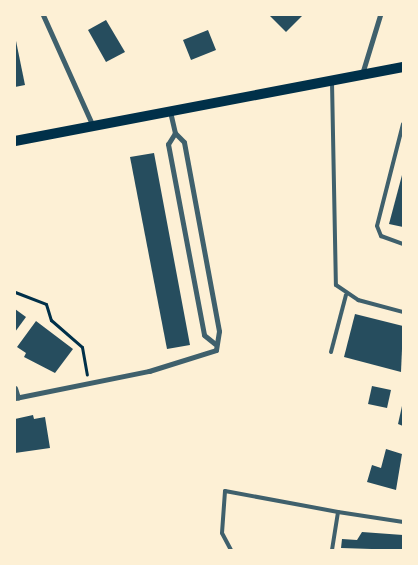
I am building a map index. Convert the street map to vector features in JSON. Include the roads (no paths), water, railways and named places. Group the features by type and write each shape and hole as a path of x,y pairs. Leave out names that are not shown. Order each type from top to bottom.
{"main road":[{"path":"15,141 403,67"}],"street":[{"path":"43,15 93,126"},
{"path":"362,75 380,15"},
{"path":"15,388 16,398 212,354 219,332 184,142 175,133 170,111"},
{"path":"175,133 168,144 204,335 215,344"}],"lane":[{"path":"332,81 334,278 346,295 403,312"},
{"path":"403,124 377,226 381,236 403,244"},
{"path":"332,352 346,295"},
{"path":"231,550 222,533 225,491 403,522"},
{"path":"332,550 338,512"}]}
